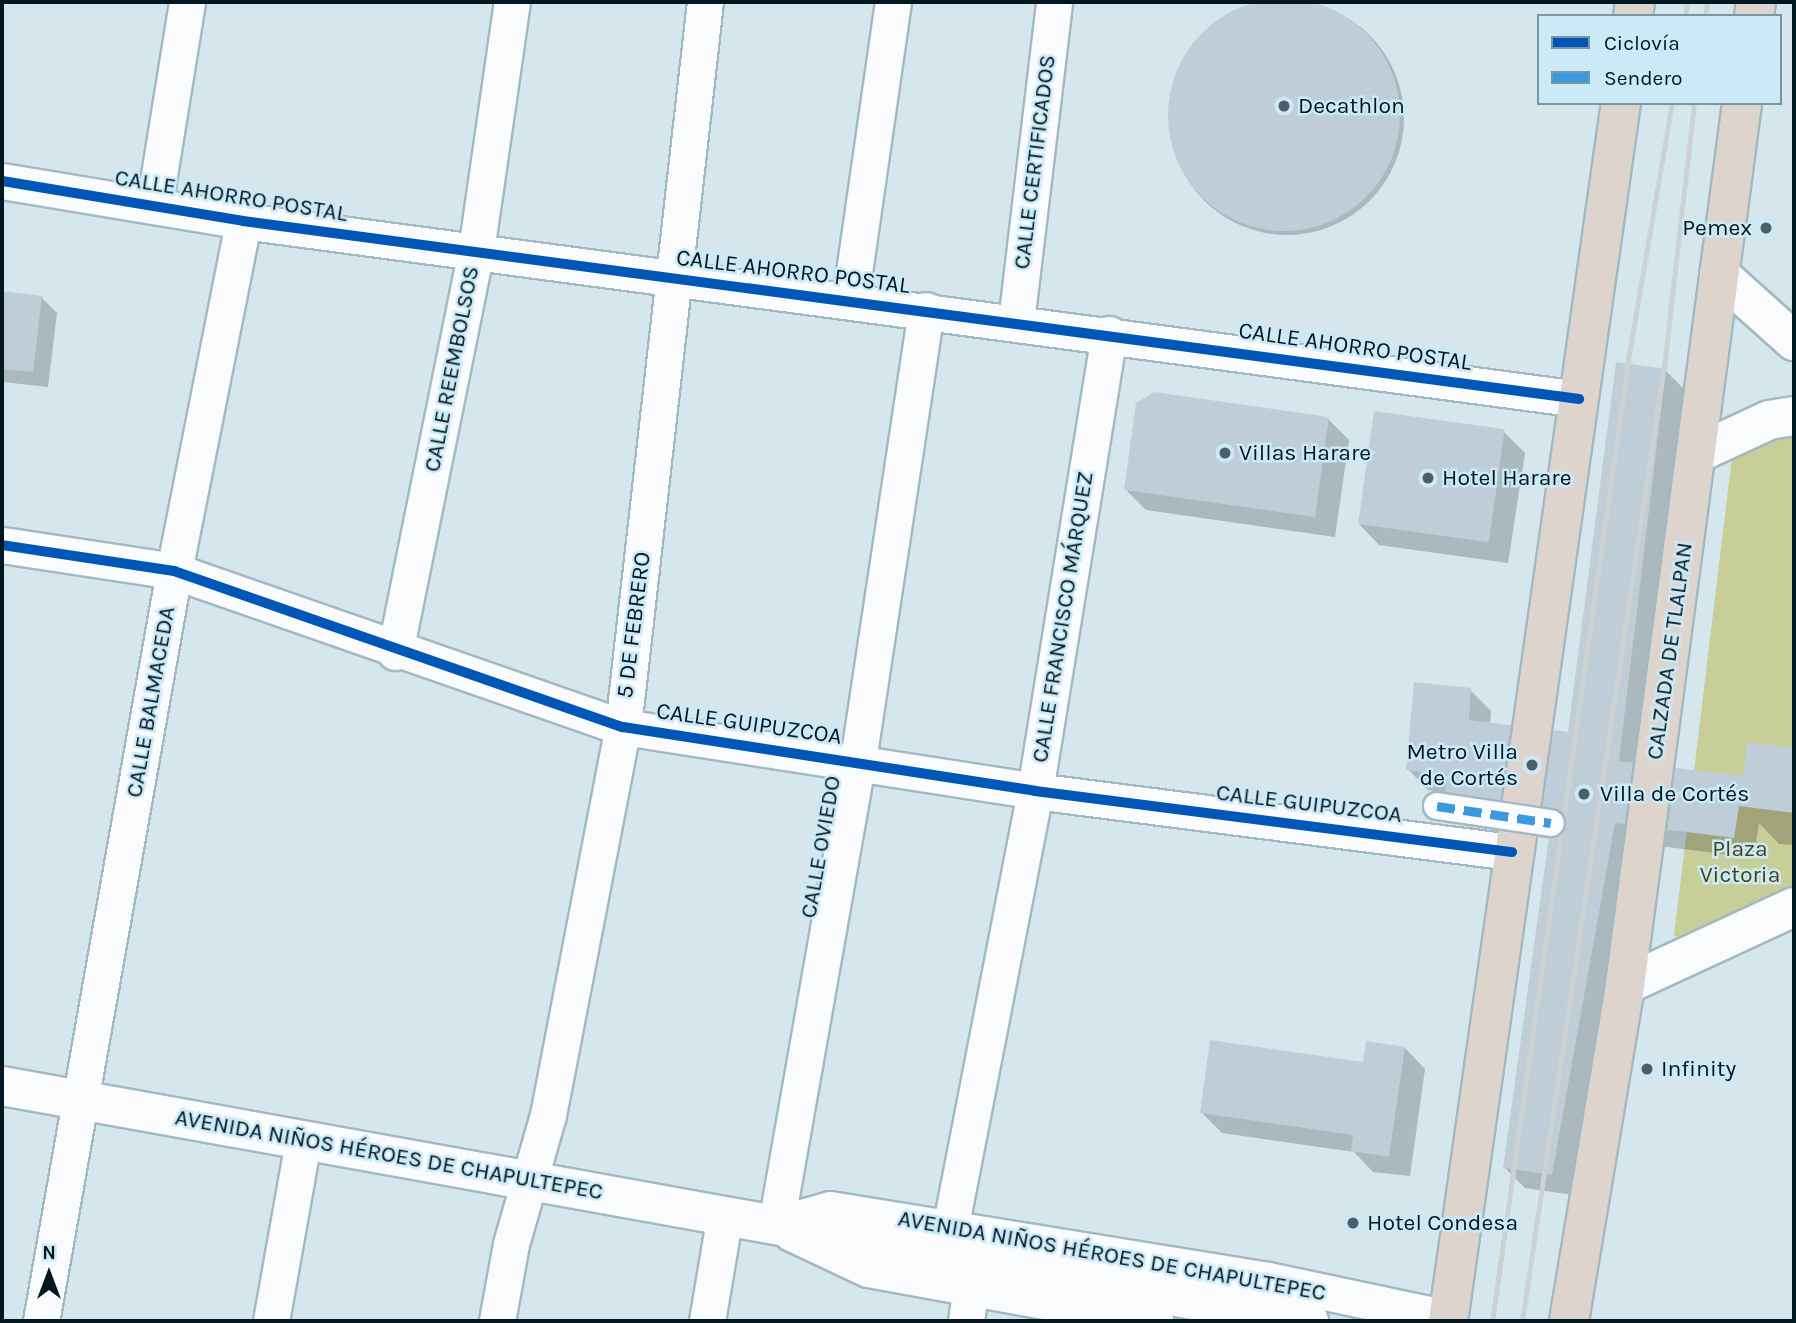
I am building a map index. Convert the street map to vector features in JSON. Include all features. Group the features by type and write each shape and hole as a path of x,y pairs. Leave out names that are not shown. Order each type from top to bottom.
{"highway":[{"path":"1448,1320 1512,852 1620,105"},
{"name":"CALZADA DE TLALPAN","path":"1569,1321 1625,985 1698,453 1742,105"}],"street":[{"path":"154,206 187,2"},
{"name":"CALLE REEMBOLSOS","path":"395,652 476,251 512,2"},
{"name":"5 DE FEBRERO","path":"497,1321 530,1177 548,1115 622,727 705,2"},
{"path":"850,300 892,2"},
{"name":"CALLE CERTIFICADOS","path":"1016,322 1054,2"},
{"name":"CALLE AHORRO POSTAL","path":"2,181 243,221 1109,334 1579,399"},
{"name":"CALLE BALMACEDA","path":"41,1321 174,571 243,221"},
{"path":"1719,274 1794,341"},
{"name":"CALLE OVIEDO","path":"776,1224 858,760 926,310"},
{"name":"CALLE FRANCISCO MÁRQUEZ","path":"950,1229 1035,791 1109,334"},
{"path":"1698,453 1769,420 1794,416"},
{"name":"CALLE GUIPUZCOA","path":"2,545 174,571 395,652 622,727 858,760 1035,791 1512,852"},
{"path":"1437,806 1551,823"},
{"path":"1625,985 1794,907"},
{"name":"AVENIDA NIÑOS HÉROES DE CHAPULTEPEC","path":"2,1086 303,1142 530,1177 1309,1321"},
{"path":"271,1321 303,1142"},
{"name":"AVENIDA NIÑOS HÉROES DE CHAPULTEPEC","path":"776,1224 830,1209 1268,1280 1448,1320"},
{"path":"707,1321 725,1215"},
{"name":"AVENIDA NIÑOS HÉROES DE CHAPULTEPEC","path":"776,1224 868,1269 1155,1321"},
{"path":"966,1321 971,1287"}],"green space":[{"name":"Plaza Victoria","path":"1794,429 1794,898 1697,940 1674,936 1732,457"}],"building":[{"name":"Decathlon","path":"1273,-1 1295,-1 1339,12 1358,25 1374,41 1387,60 1395,81 1400,115 1398,138 1387,170 1374,189 1358,205 1339,218 1318,226 1295,231 1273,231 1229,218 1210,205 1194,189 1181,170 1173,149 1168,126 1168,104 1181,60 1194,41 1210,25 1229,12 1250,4"},
{"path":"2,291 42,296 33,372 2,369"},
{"name":"Metro Villa de Cortés","path":"1616,362 1666,369 1619,761 1743,776 1747,742 1794,748 1794,813 1739,806 1734,838 1615,823 1552,1175 1503,1168 1551,823 1444,804 1447,775 1406,770 1414,682 1471,688 1469,720 1568,732"},
{"name":"Villas Harare","path":"1154,392 1329,417 1315,517 1124,490 1136,403"},
{"name":"Hotel Harare","path":"1374,411 1505,429 1489,542 1358,524"},
{"path":"1210,1040 1363,1062 1366,1041 1405,1047 1389,1157 1351,1151 1353,1135 1200,1113"}],"railway":[{"path":"1685,14 1687,2"},
{"path":"1705,14 1707,2"},
{"path":"1492,1321 1629,354 1672,105"},
{"path":"1522,1321 1665,358 1694,105"}],"marked path":[{"path":"1437,806 1551,823"}],"cycle path":[{"path":"2,181 243,221 1579,399"},
{"path":"2,545 174,571 623,727 1035,791 1512,852"}],"place":[{"name":"Decathlon","path":"1284,106"},
{"name":"Pemex","path":"1766,228"},
{"name":"Villas Harare","path":"1225,453"},
{"name":"Hotel Harare","path":"1428,478"},
{"name":"Metro Villa de Cortés","path":"1532,765"},
{"name":"Villa de Cortés","path":"1584,794"},
{"name":"Infinity","path":"1647,1069"},
{"name":"Hotel Condesa","path":"1353,1223"}]}
